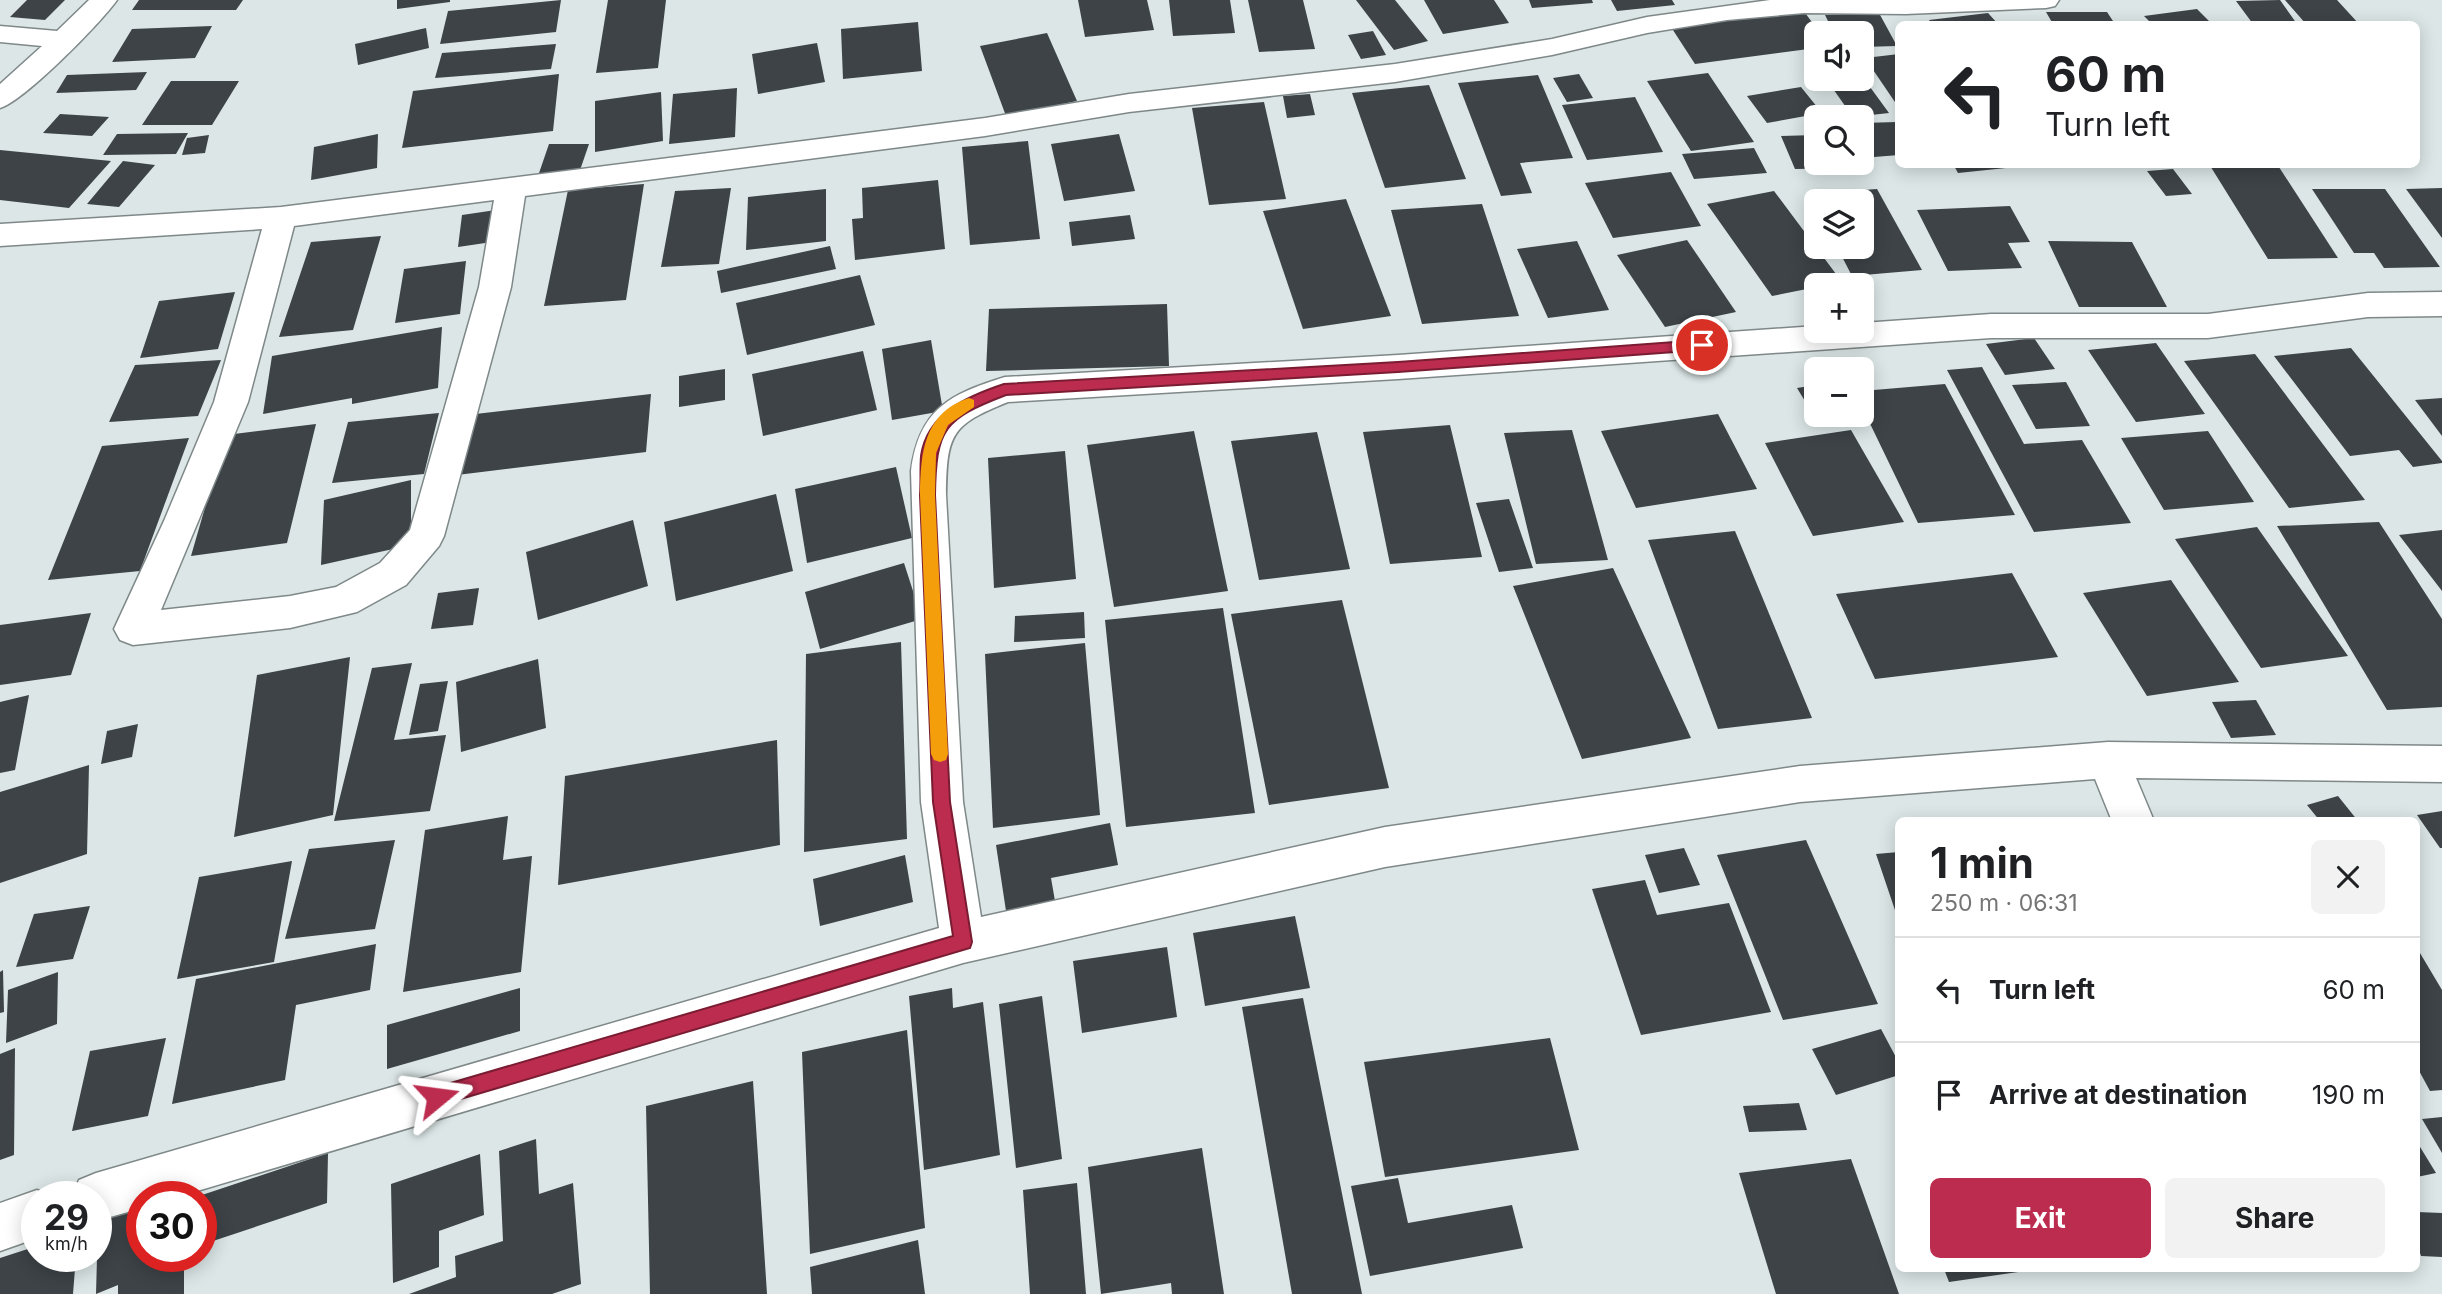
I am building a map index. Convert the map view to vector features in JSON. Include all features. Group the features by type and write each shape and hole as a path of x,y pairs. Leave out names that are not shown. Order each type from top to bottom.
{"street":[{"path":"0,99 27,77 104,0"},
{"path":"0,235 281,217 985,127 1129,103 1395,74 1552,47 1647,25 1727,12 1804,5 1906,6 2046,0"},
{"path":"0,34 62,40"},
{"path":"281,217 231,402 182,521 133,629 290,612 344,601 393,574 426,536 495,287 511,186"},
{"path":"963,942 942,802 928,495 929,453 942,421 968,404 1004,390 1398,367 1991,326 2208,326 2368,305 2442,304"},
{"path":"2108,760 2131,817"},
{"path":"112,1192 963,942 1385,847 1800,784 2108,760 2442,764"},
{"path":"0,1227 21,1220"}],"building":[{"path":"27,0 65,0 45,20 10,17"},
{"path":"139,0 243,0 236,10 132,10"},
{"path":"397,0 450,0 450,2 397,9"},
{"path":"561,0 556,32 440,44 448,11"},
{"path":"608,0 666,0 658,68 596,73"},
{"path":"1078,0 1147,0 1154,30 1085,37"},
{"path":"1169,0 1230,0 1235,33 1173,36"},
{"path":"1248,0 1303,0 1315,49 1259,52"},
{"path":"1356,0 1395,0 1428,41 1394,50"},
{"path":"1424,0 1494,0 1509,23 1443,34"},
{"path":"1529,0 1592,0 1593,3 1532,8"},
{"path":"1611,0 1672,0 1675,5 1617,11"},
{"path":"2280,0 2295,21 2251,21 2236,1"},
{"path":"2285,0 2337,0 2356,21 2303,21"},
{"path":"2197,9 2209,21 2149,21 2144,16"},
{"path":"1803,10 1811,21 1804,21 1804,50 1695,64 1671,27"},
{"path":"2046,12 2107,12 2113,21 2051,21"},
{"path":"1879,13 1895,46 1874,47 1874,21 1828,21 1825,15"},
{"path":"1988,13 1995,21 1930,21"},
{"path":"918,22 922,71 843,79 841,29"},
{"path":"212,26 195,58 112,62 132,29"},
{"path":"426,28 429,48 358,65 355,44"},
{"path":"1373,31 1386,55 1361,59 1348,35"},
{"path":"1047,33 1077,101 1006,116 980,46"},
{"path":"817,43 825,82 758,94 752,54"},
{"path":"556,44 551,69 435,78 442,53"},
{"path":"1895,54 1895,102 1874,71 1874,57"},
{"path":"147,72 136,90 56,93 67,75"},
{"path":"1708,73 1754,142 1691,151 1647,81"},
{"path":"559,74 553,131 402,148 413,91"},
{"path":"1579,74 1593,98 1567,102 1553,78"},
{"path":"1538,75 1573,158 1520,163 1532,193 1501,196 1458,83"},
{"path":"171,81 239,81 212,125 142,125"},
{"path":"1429,85 1466,179 1385,188 1352,93"},
{"path":"1801,87 1816,105 1804,105 1804,116 1767,123 1747,96"},
{"path":"737,88 735,137 669,144 673,94"},
{"path":"1835,91 1873,91 1889,113 1874,115 1874,105 1844,105"},
{"path":"661,92 663,141 595,152 595,101"},
{"path":"1310,94 1315,115 1287,118 1283,96"},
{"path":"1635,97 1663,152 1587,160 1562,105"},
{"path":"1264,102 1286,199 1209,205 1192,108"},
{"path":"60,114 109,117 92,136 43,133"},
{"path":"1895,122 1895,155 1874,157 1874,123"},
{"path":"188,133 176,154 103,155 117,134"},
{"path":"378,134 377,168 311,180 314,147"},
{"path":"1119,134 1135,191 1064,201 1051,144"},
{"path":"209,135 205,153 182,155 187,138"},
{"path":"1804,135 1804,169 1795,169 1781,136"},
{"path":"1028,141 1040,239 970,245 962,147"},
{"path":"549,144 589,144 578,176 538,176"},
{"path":"1754,148 1767,173 1694,179 1682,154"},
{"path":"0,150 111,161 69,208 0,200"},
{"path":"123,161 155,165 119,207 87,204"},
{"path":"1955,168 2006,168 1958,173"},
{"path":"2211,168 2280,168 2338,258 2268,259"},
{"path":"2173,169 2192,194 2166,196 2147,171"},
{"path":"1671,172 1701,226 1613,238 1585,183"},
{"path":"938,180 945,249 855,260 852,219 863,218 862,188"},
{"path":"644,184 626,300 544,306 568,190"},
{"path":"731,188 719,264 661,267 675,191"},
{"path":"2442,188 2442,238 2406,189"},
{"path":"826,189 826,241 746,250 748,197"},
{"path":"1874,189 1877,189 1922,270 1850,273 1843,259 1874,259"},
{"path":"2312,189 2385,189 2440,267 2384,268 2374,253 2354,253"},
{"path":"1774,191 1804,231 1804,259 1825,259 1835,273 1804,273 1804,290 1772,296 1707,204"},
{"path":"1346,199 1391,316 1303,329 1263,211"},
{"path":"1482,204 1519,316 1422,324 1391,210"},
{"path":"2010,206 2030,242 2008,243 2022,268 1948,271 1917,210"},
{"path":"496,210 492,242 458,247 462,215"},
{"path":"1130,215 1135,239 1072,246 1069,222"},
{"path":"381,236 353,330 279,337 311,242"},
{"path":"1687,240 1736,312 1665,327 1617,255"},
{"path":"1577,241 1609,310 1548,318 1517,249"},
{"path":"2048,241 2132,242 2167,307 2079,307"},
{"path":"830,246 836,269 721,293 717,271"},
{"path":"466,261 460,314 395,323 404,269"},
{"path":"860,275 875,325 747,355 736,303"},
{"path":"235,292 218,349 140,358 159,301"},
{"path":"1167,304 1169,366 986,371 989,309"},
{"path":"442,327 438,388 352,404 352,398 263,414 272,356"},
{"path":"2034,338 2055,369 2005,375 1986,344"},
{"path":"931,340 943,411 892,420 882,349"},
{"path":"2156,343 2205,414 2136,422 2088,350"},
{"path":"2351,348 2442,463 2413,467 2399,450 2350,456 2274,356"},
{"path":"863,351 877,410 763,436 752,374"},
{"path":"2255,354 2365,500 2289,508 2184,361"},
{"path":"221,360 198,416 109,422 135,365"},
{"path":"1982,367 2024,444 2082,440 2131,523 2034,532 1947,370"},
{"path":"725,369 725,400 679,407 679,376"},
{"path":"2066,382 2090,426 2036,429 2012,385"},
{"path":"1945,384 2015,515 1918,523 1872,427 1874,427 1874,390"},
{"path":"1804,387 1804,400 1797,388"},
{"path":"651,394 646,452 457,475 467,415"},
{"path":"2442,398 2442,436 2415,400"},
{"path":"439,413 424,474 332,483 348,422"},
{"path":"1718,414 1757,489 1636,508 1601,431"},
{"path":"316,424 287,543 191,556 226,435"},
{"path":"1450,425 1482,557 1390,564 1363,432"},
{"path":"1572,430 1608,560 1536,564 1504,433"},
{"path":"1851,430 1904,522 1813,536 1765,443"},
{"path":"1194,431 1228,591 1114,607 1087,445"},
{"path":"2208,431 2254,502 2164,510 2121,438"},
{"path":"1317,432 1350,569 1259,580 1231,441"},
{"path":"189,438 140,571 48,580 102,446"},
{"path":"1065,451 1076,579 994,588 988,458"},
{"path":"896,467 912,538 807,563 795,489"},
{"path":"411,480 411,545 321,565 324,500"},
{"path":"776,494 793,571 676,601 664,522"},
{"path":"1509,499 1533,568 1499,572 1476,503"},
{"path":"633,520 648,586 538,620 526,552"},
{"path":"2379,522 2442,619 2442,707 2387,710 2277,526"},
{"path":"2257,527 2348,656 2261,668 2175,539"},
{"path":"2442,530 2442,591 2399,535"},
{"path":"1735,531 1812,718 1718,729 1648,540"},
{"path":"904,563 922,619 820,649 805,592"},
{"path":"1613,568 1691,738 1582,759 1513,586"},
{"path":"2012,573 2058,657 1875,679 1836,594"},
{"path":"2171,580 2239,682 2147,696 2083,593"},
{"path":"479,588 473,625 431,629 438,593"},
{"path":"1342,600 1389,788 1269,805 1231,614"},
{"path":"1223,608 1255,813 1126,827 1105,620"},
{"path":"1084,612 1085,638 1014,642 1015,616"},
{"path":"91,613 71,675 0,685 0,625"},
{"path":"901,642 907,839 804,852 806,654"},
{"path":"1085,643 1100,815 993,828 985,654"},
{"path":"350,657 333,815 234,837 257,675"},
{"path":"538,659 546,728 461,752 456,682"},
{"path":"412,663 394,740 446,735 430,811 334,821 372,668"},
{"path":"448,681 438,731 409,735 420,684"},
{"path":"29,695 15,770 0,773 0,702"},
{"path":"2256,700 2276,735 2231,738 2212,702"},
{"path":"138,724 132,757 101,764 107,731"},
{"path":"777,740 780,845 558,885 565,776"},
{"path":"89,765 87,854 0,883 0,792"},
{"path":"2338,796 2355,817 2317,817 2307,805"},
{"path":"2442,811 2442,848 2440,848 2417,815"},
{"path":"508,816 503,860 532,856 521,972 403,992 425,830"},
{"path":"1110,823 1118,865 1051,878 1055,901 1006,911 996,845"},
{"path":"395,840 375,929 285,939 309,849"},
{"path":"1806,840 1878,1004 1783,1020 1717,855"},
{"path":"1684,848 1700,885 1659,893 1645,855"},
{"path":"1895,852 1895,910 1876,854"},
{"path":"905,855 913,902 820,926 813,879"},
{"path":"292,861 274,962 177,979 199,877"},
{"path":"1645,880 1657,915 1729,903 1771,1012 1641,1035 1592,889"},
{"path":"90,906 73,959 16,967 34,914"},
{"path":"1295,916 1310,988 1205,1006 1193,933"},
{"path":"376,944 370,990 296,1005 285,1080 172,1104 196,979"},
{"path":"1167,947 1177,1017 1082,1033 1073,961"},
{"path":"2420,953 2442,990 2442,1090 2430,1091 2420,1073"},
{"path":"3,970 4,1012 0,1013 0,972"},
{"path":"58,972 57,1024 6,1043 8,990"},
{"path":"520,988 520,1031 387,1069 387,1025"},
{"path":"952,988 953,1008 983,1002 1000,1155 924,1170 909,996"},
{"path":"1042,996 1062,1159 1016,1168 999,1004"},
{"path":"1303,998 1362,1294 1292,1294 1242,1007"},
{"path":"1881,1029 1895,1055 1895,1076 1836,1095 1812,1049"},
{"path":"907,1030 925,1228 810,1254 802,1052"},
{"path":"166,1038 148,1116 72,1131 90,1051"},
{"path":"1550,1038 1579,1150 1385,1177 1364,1062"},
{"path":"15,1048 14,1155 0,1160 0,1054"},
{"path":"753,1081 767,1294 650,1294 646,1106"},
{"path":"1799,1103 1807,1130 1749,1132 1743,1106"},
{"path":"2442,1117 2442,1153 2422,1119"},
{"path":"536,1139 539,1194 573,1183 581,1284 552,1294 409,1294 456,1277 455,1256 503,1241 499,1151"},
{"path":"2420,1147 2436,1173 2420,1176"},
{"path":"1202,1148 1224,1294 1172,1294 1171,1283 1101,1294 1088,1167"},
{"path":"328,1153 327,1203 217,1240 217,1190"},
{"path":"480,1154 484,1215 439,1231 439,1267 393,1283 391,1184"},
{"path":"1851,1159 1899,1294 1776,1294 1739,1173"},
{"path":"1398,1178 1408,1223 1512,1205 1523,1248 1370,1276 1351,1186"},
{"path":"1077,1183 1086,1294 1030,1294 1023,1190"},
{"path":"126,1211 126,1272 184,1272 184,1294 118,1294 118,1285 96,1294 97,1272 112,1272 112,1216"},
{"path":"2420,1212 2442,1213 2442,1257 2421,1256"},
{"path":"918,1240 925,1294 812,1294 810,1267"},
{"path":"21,1251 21,1272 75,1272 73,1294 0,1294 0,1258"},
{"path":"1945,1272 2018,1272 1949,1282"}],"slow traffic":[{"path":"940,754 928,495 929,453 942,421 969,403"}],"route":[{"path":"437,1097 963,942 942,802 928,495 929,453 942,421 968,404 1004,390 1398,367 1702,345"}]}
